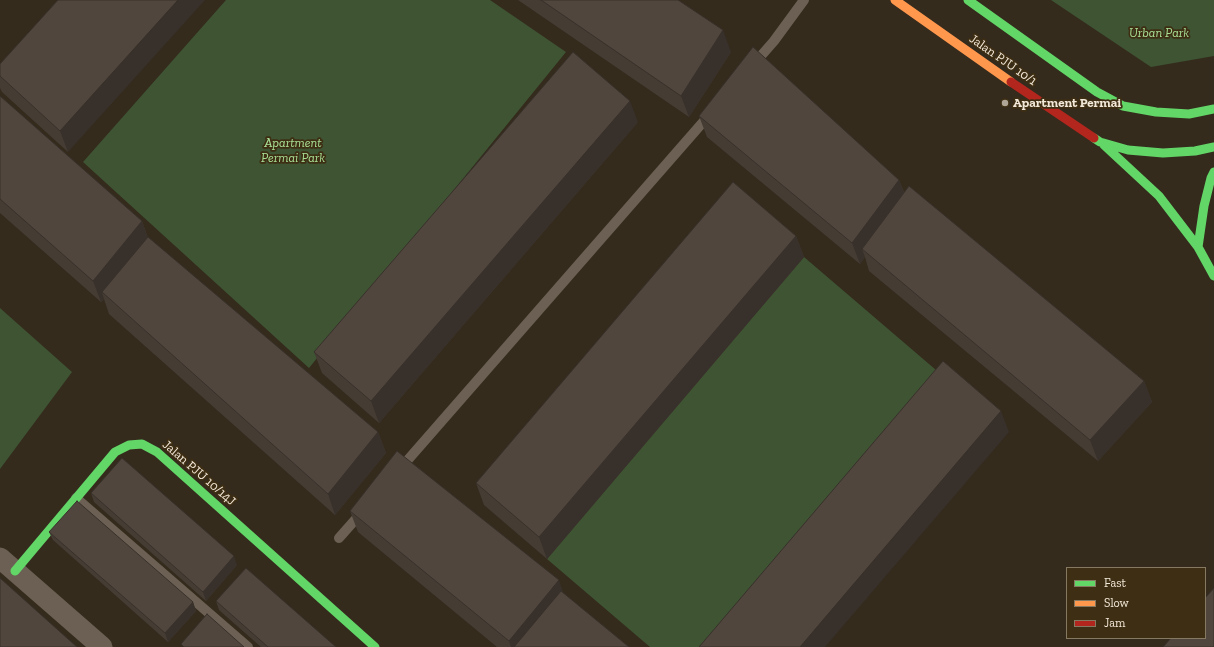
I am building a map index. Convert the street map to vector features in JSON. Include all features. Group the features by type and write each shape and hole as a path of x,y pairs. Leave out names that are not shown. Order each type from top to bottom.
{"street":[{"name":"Jalan PJU 10/1","path":"895,0 1017,86 1100,142 1128,150 1163,152 1195,151 1214,147"},
{"path":"968,0 1097,92 1124,106 1156,112 1189,114 1214,109"},
{"path":"1100,142 1159,196 1198,247 1214,276"},
{"path":"1198,247 1204,206 1210,178 1214,172"},
{"name":"Jalan PJU 10/14J","path":"8,564 76,498 115,452 129,445 142,444 157,452 174,466 375,647"},
{"path":"8,564 102,647"}],"lane":[{"path":"749,70 774,41 804,0"},
{"path":"395,475 719,104"},
{"path":"76,498 248,647"},
{"path":"339,538 370,504"}],"green space":[{"name":"Apartment Permai Park","path":"226,0 490,0 566,52 309,368 83,162"},
{"name":"Urban Park","path":"1051,0 1214,0 1214,56 1151,67"},
{"path":"804,257 950,382 724,647 650,647 547,559"},
{"path":"0,308 72,372 0,469"}],"building":[{"path":"58,0 178,0 60,131 0,76 0,64"},
{"path":"541,0 678,0 723,30 681,96"},
{"path":"753,47 899,180 852,243 699,116"},
{"path":"573,52 630,101 371,401 314,352"},
{"path":"0,96 142,221 93,281 0,199"},
{"path":"733,182 796,236 539,537 476,483"},
{"path":"909,186 1144,381 1090,440 862,249"},
{"path":"148,237 378,432 328,494 102,292"},
{"path":"943,361 1001,411 800,647 699,647"},
{"path":"397,451 559,580 509,641 350,511"},
{"path":"122,458 234,556 203,592 91,493"},
{"path":"77,501 193,602 165,633 49,532"},
{"path":"246,568 336,647 268,647 216,601"},
{"path":"0,578 77,647 0,647"},
{"path":"1214,588 1214,647 1163,647 1170,639 1206,639 1206,597"},
{"path":"561,591 629,647 514,647"},
{"path":"207,614 244,647 184,647 181,644"}],"traffic: fast":[{"path":"968,0 1097,92 1123,106 1156,112 1189,114 1214,109"},
{"path":"1094,138 1100,142 1128,150 1163,153 1195,151 1214,147"},
{"path":"1104,145 1159,196 1198,247 1214,276"},
{"path":"1198,247 1204,206 1214,172"},
{"path":"15,571 115,452 129,445 142,444 157,452 375,647"}],"traffic: slow":[{"path":"895,0 1011,82"}],"traffic: jam":[{"path":"1011,82 1094,138"}],"place":[{"name":"Apartment Permai","path":"1005,103"}]}
